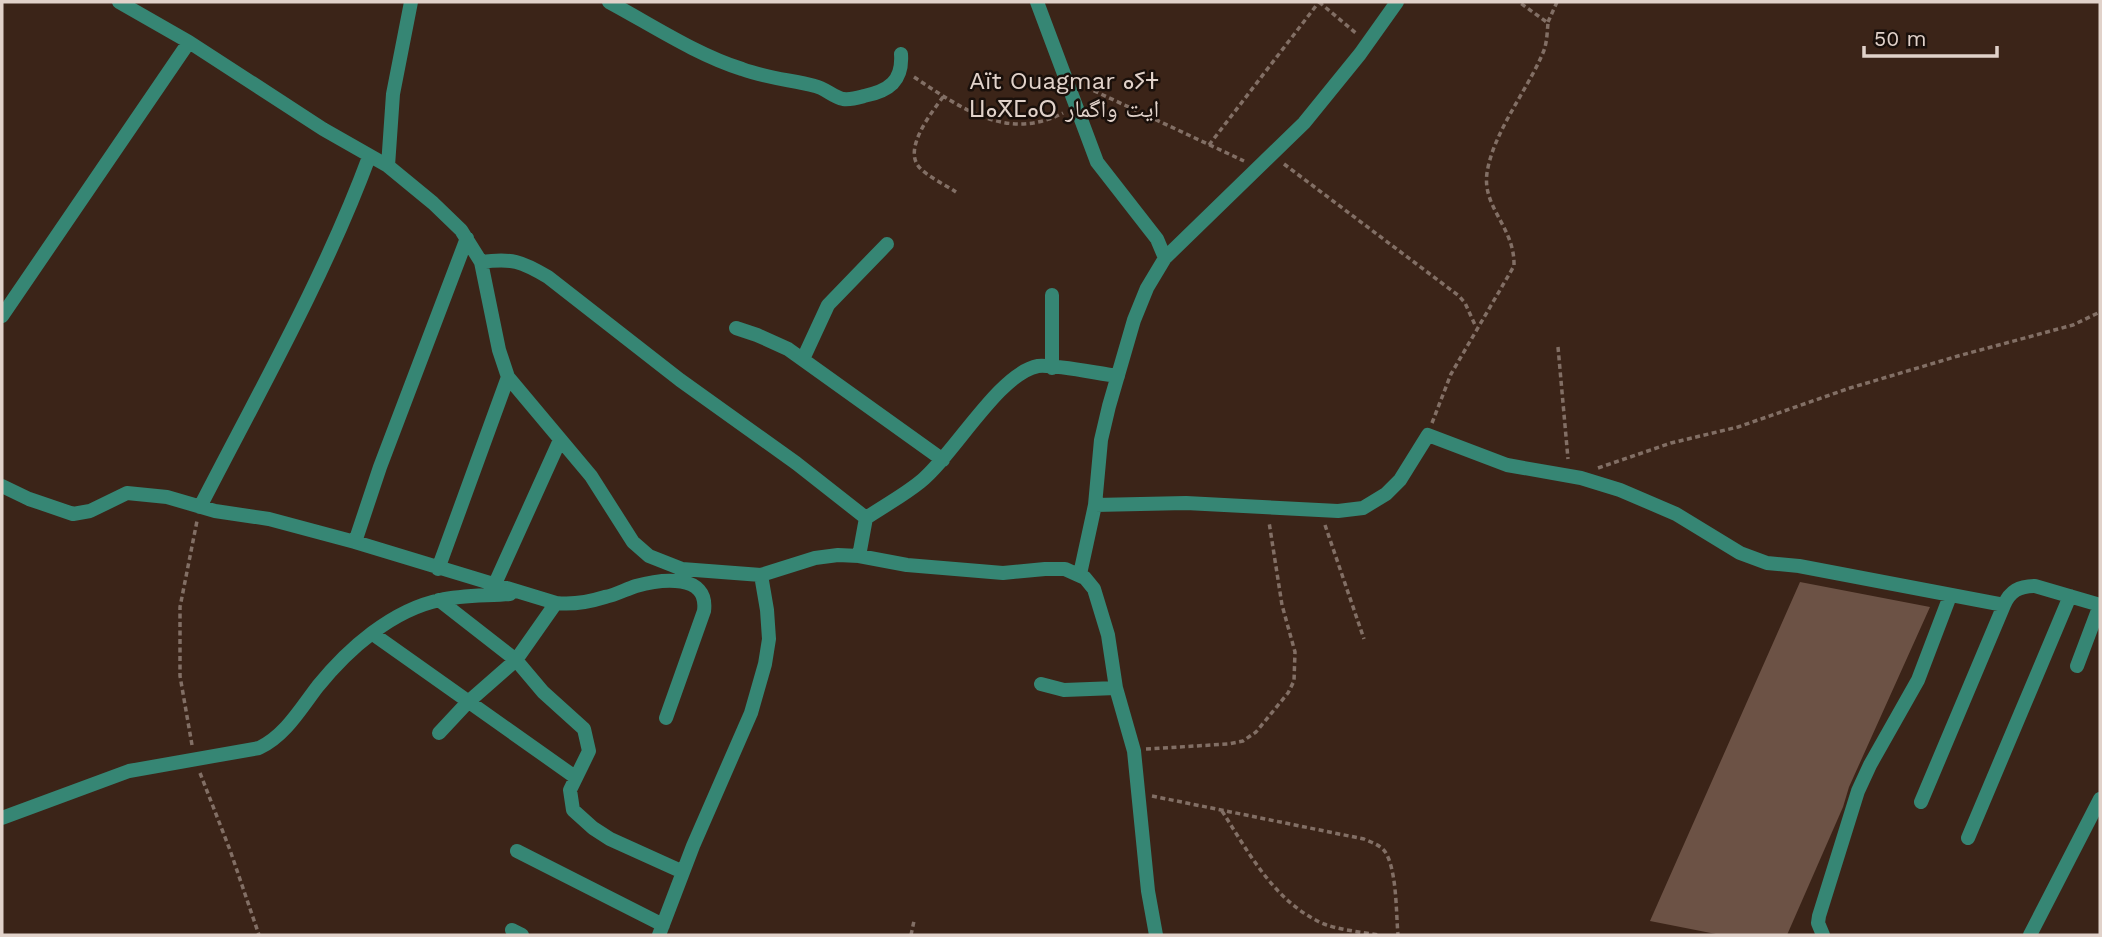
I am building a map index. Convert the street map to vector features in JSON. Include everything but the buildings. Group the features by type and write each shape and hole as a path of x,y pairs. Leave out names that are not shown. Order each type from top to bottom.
{"street":[{"path":"119,2 189,42 369,157 388,166 461,230 481,262 499,350 508,377 591,476 634,542 649,556 682,569 761,575 815,558 859,556 907,565 1003,573 1056,568 1080,574 1090,582 1108,635 1116,688 1134,751 1148,891 1156,935"},
{"path":"388,166 393,94 411,2"},
{"path":"609,2 706,54 742,69 784,81 815,86 840,99 850,100 877,94 889,88 896,81 901,61"},
{"path":"1037,2 1097,162 1157,239 1165,257"},
{"path":"1080,574 1095,505 1101,440 1134,320 1147,288 1165,257 1304,123 1397,2"},
{"path":"2,316 189,42"},
{"path":"200,507 318,273 369,157"},
{"path":"355,542 380,467 467,238"},
{"path":"803,359 828,304 887,244"},
{"path":"481,262 507,258 530,266 548,277 680,380 796,463 866,518"},
{"path":"1052,295 1052,368"},
{"path":"736,328 775,342 803,359 943,460"},
{"path":"859,556 866,518 920,482 1020,374 1040,366 1118,376"},
{"path":"438,569 508,377"},
{"path":"1095,505 1186,503 1338,511 1363,508 1386,494 1400,480 1428,435 1507,465 1575,477 1651,502 1740,553 1767,563 1799,566 2004,605"},
{"path":"494,586 560,440"},
{"path":"2,486 29,499 73,514 90,511 127,493 167,497 200,507 269,519 355,542 494,586 567,605 653,583 683,582 699,589 704,598 704,611 666,718"},
{"path":"517,851 661,930 751,713 765,664 768,630 761,575"},
{"path":"1921,802 2004,605 2012,592 2026,586 2035,586 2100,606 2077,666"},
{"path":"2,818 129,771 259,748 270,743 324,679 373,634 399,615 439,600 524,593"},
{"path":"1823,935 1818,923 1819,916 1858,791 1918,680 1950,596"},
{"path":"1968,838 2070,596"},
{"path":"439,600 516,660 543,692 584,729 589,751 569,797 573,810 610,839 683,872"},
{"path":"439,733 467,703 516,660 556,603"},
{"path":"373,634 575,778"},
{"path":"1041,684 1064,690 1116,688"},
{"path":"2030,935 2100,799"}],"path":[{"path":"1209,145 1319,2 1368,43"},
{"path":"1519,2 1548,23"},
{"path":"1428,435 1451,374 1514,266 1514,253 1508,233 1488,195 1488,172 1498,141 1542,54 1548,23 1556,2"},
{"path":"901,61 943,96 990,120 1030,125 1045,122 1076,106"},
{"path":"1065,77 1257,168"},
{"path":"943,96 916,143 914,156 924,171 956,192"},
{"path":"1272,154 1459,296 1477,328"},
{"path":"1558,347 1575,477 1631,456 1738,427 1850,388 1958,355 2073,326 2100,312"},
{"path":"200,507 180,607 180,676 194,760 230,850 259,935"},
{"path":"1134,751 1159,746 1228,744 1243,741 1256,732 1288,693 1294,681 1295,652 1282,605 1267,508"},
{"path":"1320,510 1364,639"},
{"path":"1140,793 1364,839 1379,845 1387,855 1392,875 1398,935"},
{"path":"1222,811 1256,864 1289,903 1324,924 1378,935"},
{"path":"911,935 914,921"}],"district":[{"name":"Aït Ouagmar ⴰⵢⵜ ⵡⴰⴳⵎⴰⵔ ايت واگمار","path":"1064,95"}]}
